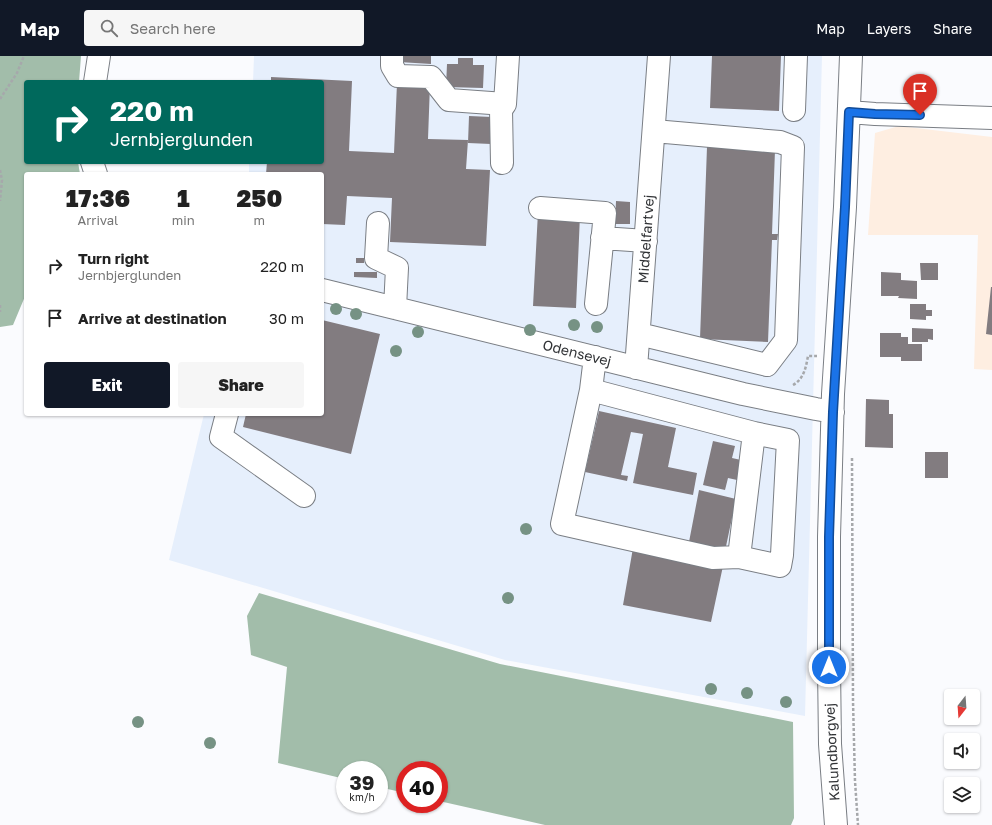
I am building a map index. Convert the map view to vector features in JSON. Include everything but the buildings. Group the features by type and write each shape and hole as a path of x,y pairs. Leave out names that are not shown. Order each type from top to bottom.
{"street":[{"path":"95,80 99,56"},
{"path":"392,56 392,66 398,76 431,77 449,100 506,104"},
{"path":"502,164 501,110 506,104 508,56"},
{"name":"Middelfartvej","path":"636,368 659,56"},
{"path":"794,110 796,56"},
{"name":"Kalundborgvej","path":"836,825 830,744 829,537 833,412 845,207 851,56"},
{"path":"849,112 992,118"},
{"path":"639,334 767,365 786,340 793,147 780,142 654,121"},
{"path":"540,208 605,213 596,304"},
{"path":"378,223 376,258 397,268 395,308"},
{"path":"602,238 646,241"},
{"name":"Odensevej","path":"324,290 743,394 833,412"},
{"path":"590,390 754,433 788,440 782,555 780,566 739,557 713,558 562,524 590,390 595,358"},
{"path":"226,416 221,437 304,496"},
{"path":"739,557 754,433"}],"path":[{"path":"0,99 17,73 24,56"},
{"path":"0,170 2,180 0,201"},
{"path":"0,305 0,312"},
{"path":"852,456 853,701 855,781 858,825"}],"shaded area":[{"path":"254,56 822,56 805,716 505,660 169,560 204,416 324,416 324,172 249,172 249,164 324,164 324,80 253,80"},
{"path":"899,126 992,137 992,370 974,369 978,235 868,235 875,133"}],"green space":[{"path":"0,56 81,56 79,80 24,80 24,164 78,164 80,172 24,172 24,299 13,325 0,327"},
{"path":"259,593 500,664 793,722 794,818 791,825 545,825 448,803 448,761 396,761 396,791 388,789 388,761 336,761 336,777 278,763 287,667 251,655 247,616"}],"route":[{"path":"829,667 829,537 833,394 845,207 849,112 920,115"}]}
